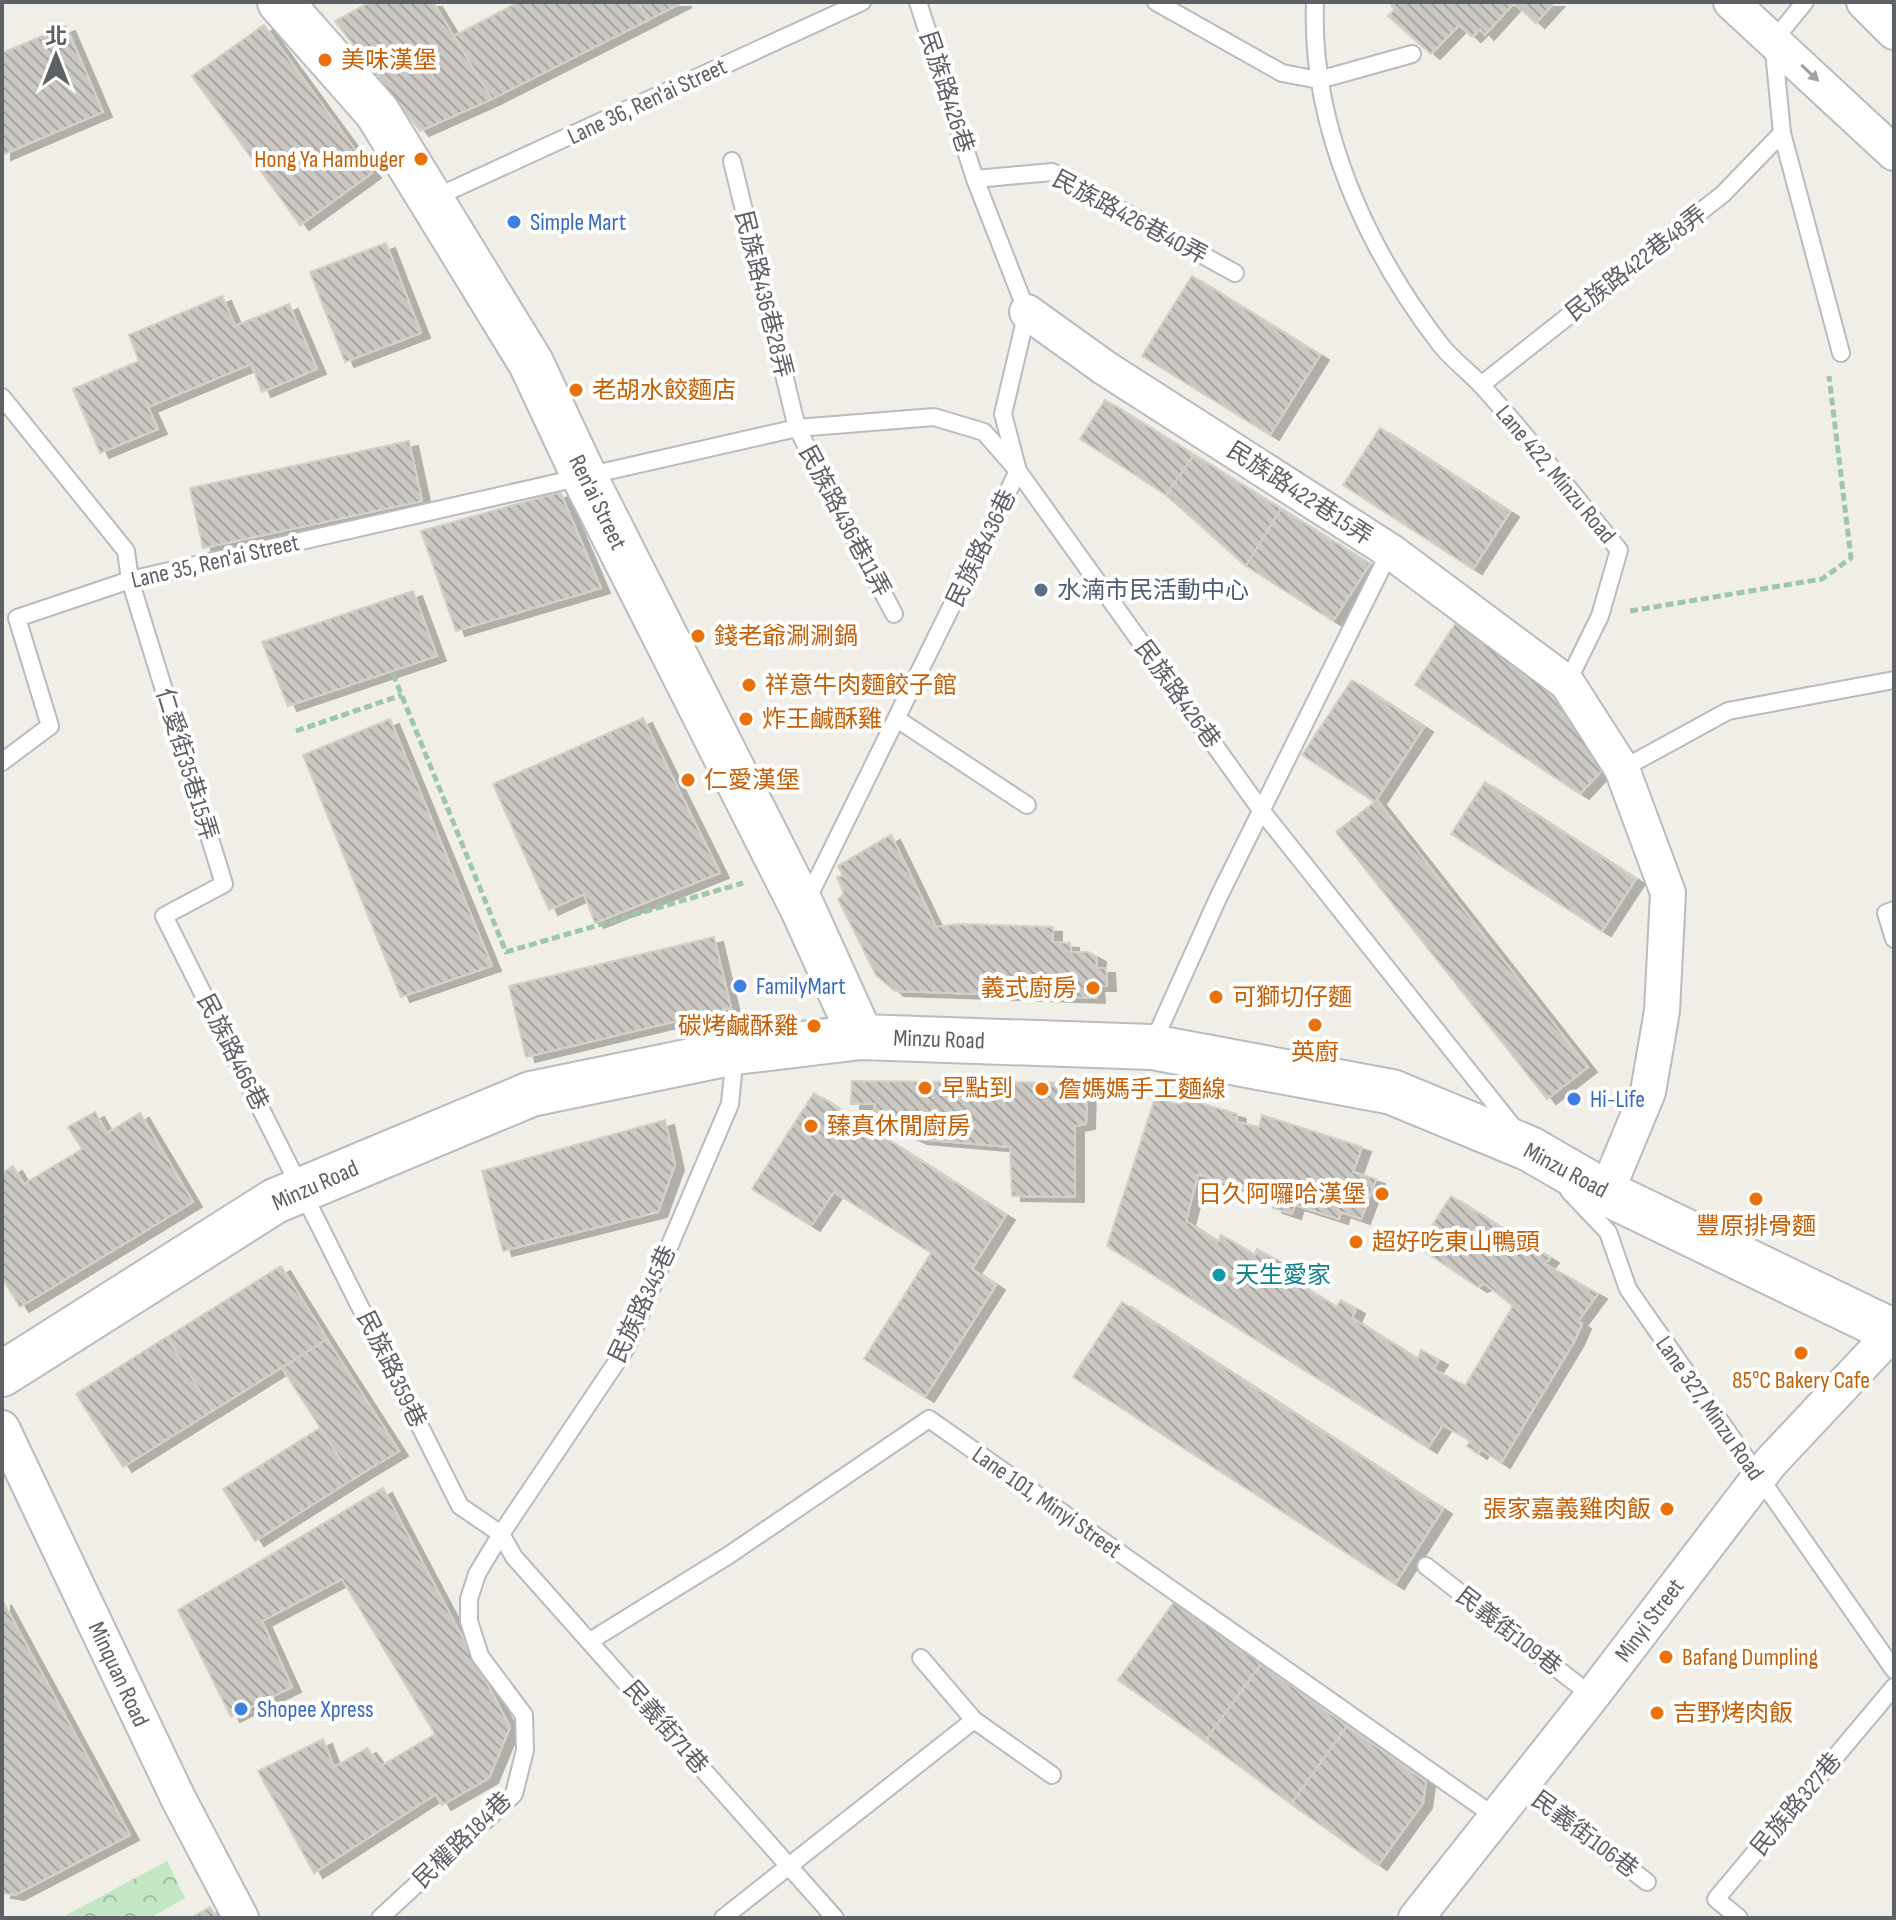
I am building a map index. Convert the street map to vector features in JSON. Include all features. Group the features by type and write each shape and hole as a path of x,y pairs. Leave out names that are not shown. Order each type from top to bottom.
{"street":[{"name":"Ren'ai Street","path":"281,2 377,112 531,363 584,476 792,890 861,1037"},
{"path":"1731,2 1894,153"},
{"path":"1864,2 1894,32"},
{"name":"民族路422巷15弄","path":"1027,312 1105,368 1390,551 1567,683"},
{"path":"1567,683 1622,769 1668,893 1662,1011 1648,1092 1606,1193"},
{"name":"Minzu Road","path":"2,1374 275,1201 531,1094 735,1052 861,1037 1152,1047 1392,1092 1530,1149 1606,1193 1894,1331"},
{"name":"Minyi Street","path":"1416,1918 1592,1696 1758,1477 1894,1331"},
{"name":"Minquan Road","path":"2,1428 178,1798 241,1918"}],"lane":[{"name":"Lane 36, Ren'ai Street","path":"433,199 862,2"},
{"name":"民族路426巷","path":"918,2 975,179 1027,312 1003,414 1018,471 1261,810 1530,1149"},
{"path":"1156,2 1282,73 1319,80 1412,54"},
{"name":"Lane 422, Minzu Road","path":"1315,2 1319,80 1353,200 1388,271 1442,347 1481,385 1619,550 1600,616 1567,683"},
{"path":"1805,2 1773,41 1782,133 1841,353"},
{"name":"民族路422巷48弄","path":"1481,385 1723,194 1782,133"},
{"name":"民族路436巷28弄","path":"732,161 797,428"},
{"name":"民族路426巷40弄","path":"975,179 1052,172 1235,273"},
{"path":"2,397 126,551 130,580"},
{"name":"民族路436巷","path":"584,476 797,428 934,417 984,432 1018,471 897,719 792,890"},
{"name":"民族路436巷11弄","path":"797,428 894,614"},
{"name":"Lane 35, Ren'ai Street","path":"2,762 50,726 10,619 130,580 584,476"},
{"path":"1152,1047 1261,810 1390,551"},
{"name":"仁愛街35巷15弄","path":"130,580 224,884 164,916"},
{"path":"1622,769 1728,711 1894,680"},
{"path":"897,719 1027,805"},
{"path":"1894,910 1886,913 1894,939"},
{"name":"民族路466巷","path":"164,916 303,1188"},
{"name":"民族路345巷","path":"501,1534 626,1348 730,1104 735,1052"},
{"name":"Lane 327, Minzu Road","path":"1530,1149 1608,1232 1628,1289 1894,1670"},
{"name":"民族路359巷","path":"303,1188 460,1506 501,1534"},
{"name":"Lane 101, Minyi Street","path":"590,1641 729,1555 929,1419 1497,1818"},
{"name":"民義街71巷","path":"501,1534 514,1557 835,1918"},
{"name":"民權路184巷","path":"380,1918 514,1794 525,1750 524,1715 480,1656 469,1621 469,1599 477,1574 501,1534"},
{"name":"民義街109巷","path":"1426,1566 1592,1696"},
{"path":"921,1658 974,1720 1052,1775"},
{"name":"民族路327巷","path":"1739,1918 1716,1899 1894,1687"},
{"path":"723,1918 974,1720"},
{"name":"民義街106巷","path":"1522,1786 1647,1882"}],"path":[{"path":"1600,616 1822,579 1851,558 1828,365 1841,353"},
{"path":"393,674 506,952 792,890"},
{"path":"296,731 402,695"}],"green space":[{"path":"167,1861 185,1898 150,1918 61,1918"}],"building":[{"path":"370,2 433,2 492,99 420,131 335,21"},
{"path":"519,2 639,2 648,20 492,99 454,36"},
{"path":"639,2 683,2 648,20"},
{"path":"1390,2 1555,2 1536,23 1514,3 1485,35 1480,29 1472,37 1459,25 1431,54 1388,16 1394,10"},
{"path":"264,25 372,173 300,225 192,76"},
{"path":"66,26 103,112 2,155 2,53"},
{"path":"386,243 421,333 345,362 310,272"},
{"path":"1192,276 1320,355 1270,435 1142,356"},
{"path":"222,296 235,326 289,304 317,369 262,392 251,364 148,407 158,429 100,453 73,389 139,361 129,335"},
{"path":"1105,400 1194,455 1166,495 1080,439"},
{"path":"1380,428 1510,512 1473,569 1343,485"},
{"path":"409,441 422,501 203,548 190,488"},
{"path":"1194,455 1281,509 1246,566 1166,495"},
{"path":"560,492 601,588 456,631 421,531"},
{"path":"1281,509 1370,564 1333,621 1246,566"},
{"path":"413,591 437,656 288,706 262,642"},
{"path":"1457,621 1535,677 1609,763 1580,794 1415,685"},
{"path":"1352,680 1424,727 1375,802 1302,755"},
{"path":"643,718 720,873 595,923 584,894 549,910 493,784"},
{"path":"390,719 492,966 401,997 303,755"},
{"path":"1485,782 1636,879 1602,931 1451,834"},
{"path":"1377,800 1588,1067 1547,1099 1336,832"},
{"path":"891,835 936,927 960,924 1053,927 1053,942 1070,943 1071,952 1088,952 1097,957 1096,968 1106,968 1107,986 1095,986 1096,998 895,991 876,975 838,899 844,894 837,877 843,876 838,866"},
{"path":"714,937 731,1008 526,1057 509,986"},
{"path":"852,1081 1087,1083 1086,1124 1075,1126 1075,1197 1012,1196 1010,1147 918,1139 873,1119 875,1104 851,1104"},
{"path":"814,1093 1006,1215 972,1269 996,1285 925,1397 864,1359 931,1253 834,1192 811,1226 752,1189"},
{"name":"天生愛家","path":"1180,1097 1237,1114 1236,1122 1259,1127 1262,1115 1362,1147 1353,1172 1376,1179 1361,1219 1341,1212 1339,1219 1295,1205 1292,1214 1273,1208 1277,1199 1198,1174 1186,1221 1218,1242 1221,1235 1255,1255 1257,1249 1274,1259 1270,1266 1336,1307 1341,1300 1356,1309 1352,1318 1418,1359 1421,1350 1439,1360 1433,1369 1465,1386 1513,1306 1485,1284 1478,1287 1418,1247 1451,1196 1550,1258 1545,1264 1598,1294 1578,1321 1582,1324 1575,1340 1501,1463 1481,1449 1478,1454 1467,1446 1470,1441 1443,1425 1428,1448 1107,1246 1155,1098 1177,1104"},
{"path":"95,1112 107,1133 140,1113 193,1202 20,1307 2,1278 2,1173 13,1166 24,1184 82,1149 68,1127"},
{"path":"665,1120 675,1165 658,1212 503,1251 482,1171"},
{"path":"281,1266 327,1339 212,1411 167,1337"},
{"path":"1122,1302 1443,1509 1395,1584 1073,1377"},
{"path":"167,1337 212,1411 123,1467 76,1394"},
{"path":"327,1339 399,1451 353,1479 282,1368"},
{"path":"320,1428 353,1479 255,1541 223,1489"},
{"path":"383,1488 510,1727 489,1778 442,1805 436,1794 314,1873 258,1771 323,1739 334,1767 367,1748 381,1766 435,1734 342,1579 262,1621 292,1687 231,1717 178,1610"},
{"path":"2,1600 130,1835 15,1895 2,1893"},
{"path":"1174,1602 1261,1664 1205,1741 1118,1680"},
{"path":"1261,1664 1347,1726 1291,1804 1205,1741"},
{"path":"1347,1726 1426,1782 1423,1803 1378,1865 1291,1804"},
{"path":"210,1907 217,1918 191,1918"}],"place":[{"name":"美味漢堡","path":"325,60"},
{"name":"Hong Ya Hambuger","path":"421,159"},
{"name":"Simple Mart","path":"514,222"},
{"name":"老胡水餃麵店","path":"576,390"},
{"name":"水湳市民活動中心","path":"1041,590"},
{"name":"錢老爺涮涮鍋","path":"698,636"},
{"name":"祥意牛肉麵餃子館","path":"749,685"},
{"name":"炸王鹹酥雞","path":"746,719"},
{"name":"仁愛漢堡","path":"688,780"},
{"name":"FamilyMart","path":"740,986"},
{"name":"義式廚房","path":"1093,988"},
{"name":"可獅切仔麵","path":"1216,997"},
{"name":"英廚","path":"1315,1025"},
{"name":"碳烤鹹酥雞","path":"814,1026"},
{"name":"早點到","path":"925,1088"},
{"name":"詹媽媽手工麵線","path":"1042,1089"},
{"name":"Hi-Life","path":"1574,1099"},
{"name":"臻真休閒廚房","path":"811,1126"},
{"name":"日久阿囉哈漢堡","path":"1382,1194"},
{"name":"豐原排骨麵","path":"1756,1199"},
{"name":"超好吃東山鴨頭","path":"1356,1242"},
{"name":"天生愛家","path":"1219,1275"},
{"name":"85°C Bakery Cafe","path":"1801,1353"},
{"name":"張家嘉義雞肉飯","path":"1667,1509"},
{"name":"Bafang Dumpling","path":"1666,1657"},
{"name":"Shopee Xpress","path":"241,1709"},
{"name":"吉野烤肉飯","path":"1657,1713"}]}
